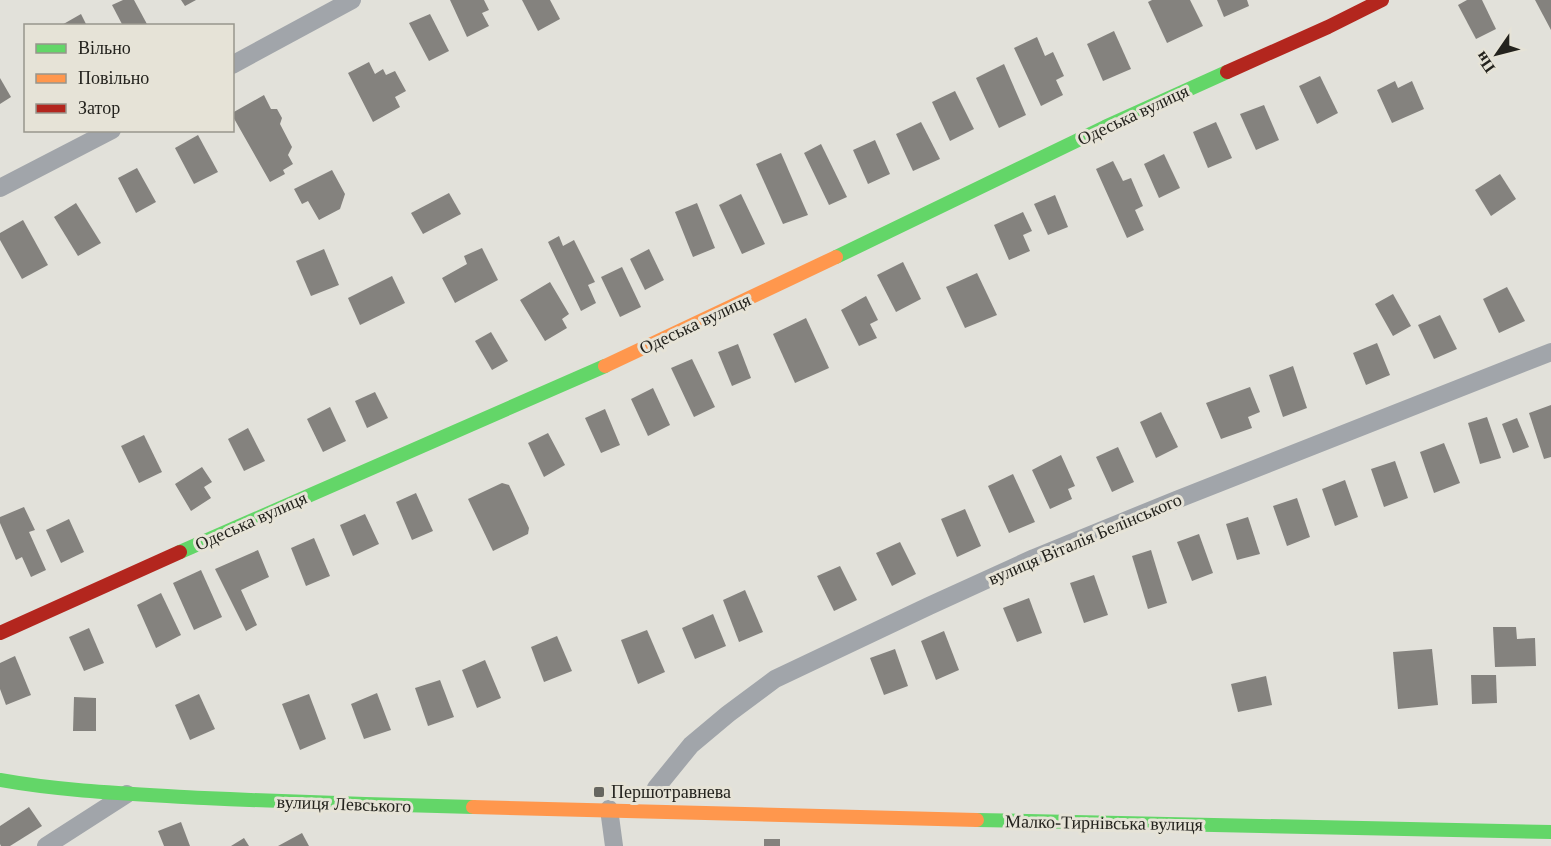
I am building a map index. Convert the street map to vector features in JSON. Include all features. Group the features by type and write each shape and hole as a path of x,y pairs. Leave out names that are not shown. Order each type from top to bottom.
{"main road":[{"name":"Одеська вулиця","path":"0,633 595,371 1105,127 1328,27 1382,0"},
{"name":"вулиця Левського","path":"0,780 127,794 361,806 657,811"},
{"name":"Малко-Тирнівська вулиця","path":"657,811 855,818 1551,832"}],"street":[{"path":"234,63 352,0"},
{"path":"0,188 108,132"},
{"name":"вулиця Віталія Белінського","path":"656,788 691,745 775,679 1034,558 1551,352"},
{"path":"46,846 127,794"},
{"path":"609,809 614,846"}],"building":[{"path":"123,0 134,0 147,24 122,24 112,5"},
{"path":"181,0 196,0 185,6"},
{"path":"450,0 484,0 489,10 482,13 489,26 467,37"},
{"path":"522,0 550,0 560,19 538,31"},
{"path":"1152,0 1190,0 1203,26 1167,43 1148,2"},
{"path":"1217,0 1247,0 1249,6 1224,17"},
{"path":"1467,0 1482,0 1496,29 1476,39 1458,5"},
{"path":"1535,0 1551,0 1551,30"},
{"path":"81,14 86,24 64,24"},
{"path":"430,14 449,51 429,61 409,23"},
{"path":"1114,31 1131,69 1103,81 1087,44"},
{"path":"1037,37 1045,56 1053,52 1064,76 1056,80 1063,95 1041,106 1014,48"},
{"path":"369,62 375,74 383,69 386,75 395,71 406,91 395,97 400,107 373,122 348,73"},
{"path":"1004,64 1026,115 999,128 976,78"},
{"path":"1320,76 1338,113 1317,124 1299,86"},
{"path":"0,78 11,97 0,104"},
{"path":"1395,81 1398,88 1412,81 1424,109 1392,123 1377,90"},
{"path":"955,91 974,129 950,141 932,102"},
{"path":"264,95 271,109 277,109 282,118 280,124 292,147 288,155 293,164 283,170 285,174 270,182 234,119 234,112"},
{"path":"1264,105 1279,140 1256,150 1240,114"},
{"path":"921,122 940,159 913,171 896,134"},
{"path":"1216,122 1232,158 1208,168 1193,132"},
{"path":"198,135 218,172 194,184 175,148"},
{"path":"875,140 890,174 868,184 853,150"},
{"path":"821,144 847,197 829,205 804,153"},
{"path":"781,153 808,215 783,224 756,164"},
{"path":"1164,154 1180,188 1159,198 1144,164"},
{"path":"1113,161 1123,181 1131,178 1143,206 1135,210 1144,230 1127,238 1096,169"},
{"path":"137,168 156,202 136,213 118,178"},
{"path":"332,170 345,194 340,209 319,220 308,201 302,204 294,189"},
{"path":"1500,174 1516,199 1491,216 1475,190"},
{"path":"449,193 461,214 423,234 411,213"},
{"path":"741,194 765,244 742,254 719,205"},
{"path":"1055,195 1068,227 1048,235 1034,204"},
{"path":"76,203 101,243 78,256 54,217"},
{"path":"697,203 715,248 693,257 675,212"},
{"path":"1023,212 1032,231 1023,235 1030,251 1009,260 994,225"},
{"path":"23,220 48,265 22,279 0,240 0,233"},
{"path":"559,236 563,246 574,240 595,282 588,285 596,303 581,311 548,242"},
{"path":"482,248 498,280 455,303 442,278 467,264 464,256"},
{"path":"324,249 339,285 311,296 296,261"},
{"path":"649,249 664,280 645,290 630,259"},
{"path":"903,262 921,299 896,312 877,275"},
{"path":"622,267 641,307 620,317 601,277"},
{"path":"977,273 997,315 965,328 946,287"},
{"path":"392,276 405,303 360,325 348,298"},
{"path":"550,282 569,314 562,319 567,328 545,341 520,300"},
{"path":"1507,287 1525,321 1499,333 1483,299"},
{"path":"1393,294 1411,326 1393,336 1375,304"},
{"path":"866,296 878,320 870,324 877,338 859,346 841,310"},
{"path":"1440,315 1457,349 1434,359 1418,325"},
{"path":"806,318 829,368 795,383 773,334"},
{"path":"491,332 508,361 492,370 475,341"},
{"path":"1377,343 1390,375 1366,385 1353,353"},
{"path":"738,344 751,378 732,386 718,352"},
{"path":"692,359 715,407 694,417 671,368"},
{"path":"1293,366 1307,408 1283,417 1269,375"},
{"path":"1250,387 1260,412 1248,417 1252,428 1221,439 1206,403"},
{"path":"653,388 670,425 648,436 631,399"},
{"path":"375,392 388,418 367,428 355,401"},
{"path":"1551,405 1551,457 1544,459 1529,413"},
{"path":"330,407 346,441 323,452 307,419"},
{"path":"605,409 620,445 601,453 585,418"},
{"path":"1161,412 1178,447 1156,458 1140,422"},
{"path":"1487,417 1501,458 1480,464 1468,423"},
{"path":"1517,418 1529,447 1513,453 1502,424"},
{"path":"248,428 265,461 244,471 228,439"},
{"path":"548,433 565,465 544,477 528,443"},
{"path":"144,435 162,472 139,483 121,446"},
{"path":"1444,443 1460,483 1434,493 1420,452"},
{"path":"1118,447 1134,482 1112,492 1096,457"},
{"path":"1061,455 1075,486 1068,489 1072,499 1050,509 1032,470"},
{"path":"1395,461 1408,498 1384,507 1371,469"},
{"path":"202,467 212,482 204,487 211,498 191,511 175,484"},
{"path":"1013,474 1035,522 1009,533 988,486"},
{"path":"1345,480 1358,517 1335,526 1322,489"},
{"path":"502,483 509,485 529,528 528,534 493,551 468,499"},
{"path":"416,493 433,531 412,540 396,502"},
{"path":"1297,498 1310,537 1287,546 1273,506"},
{"path":"24,507 35,530 29,532 46,570 31,577 22,557 16,560 0,523 0,517"},
{"path":"965,509 981,546 957,557 941,519"},
{"path":"365,514 379,544 353,556 340,525"},
{"path":"1248,517 1260,554 1237,560 1226,524"},
{"path":"69,519 84,552 61,563 46,530"},
{"path":"1199,534 1213,573 1192,581 1177,542"},
{"path":"314,538 330,576 306,586 291,548"},
{"path":"900,542 916,574 892,586 876,553"},
{"path":"258,550 269,577 241,590 257,625 246,631 215,569"},
{"path":"1151,550 1167,603 1148,609 1132,556"},
{"path":"840,566 857,600 834,611 817,576"},
{"path":"201,570 222,617 194,630 173,583"},
{"path":"1094,575 1108,615 1084,623 1070,583"},
{"path":"745,590 763,632 739,642 723,600"},
{"path":"161,593 181,635 156,648 137,605"},
{"path":"1029,598 1042,633 1017,642 1003,608"},
{"path":"713,614 726,646 695,659 682,628"},
{"path":"1493,627 1516,627 1517,639 1535,638 1536,666 1495,667"},
{"path":"89,628 104,663 84,671 69,637"},
{"path":"647,630 665,672 638,684 621,640"},
{"path":"944,631 959,670 936,680 921,641"},
{"path":"557,636 572,671 544,682 531,647"},
{"path":"895,649 908,686 884,695 870,658"},
{"path":"1432,649 1438,705 1398,709 1393,652"},
{"path":"15,656 31,695 6,705 0,689 0,663"},
{"path":"485,660 501,698 477,708 462,670"},
{"path":"1471,675 1496,675 1497,703 1472,704"},
{"path":"1266,676 1272,705 1238,712 1231,684"},
{"path":"440,680 454,717 428,726 415,688"},
{"path":"377,693 391,730 364,739 351,704"},
{"path":"199,694 215,729 190,740 175,705"},
{"path":"309,694 326,739 300,750 282,704"},
{"path":"74,697 96,698 96,731 73,731"},
{"path":"29,807 42,826 10,846 1,846 0,826"},
{"path":"181,822 190,846 164,846 158,831"},
{"path":"302,833 309,846 278,846"},
{"path":"244,838 249,846 231,846"},
{"path":"764,839 780,839 780,846 764,846"}],"traffic: fast":[{"path":"836,257 1105,127 1227,72"},
{"path":"180,552 605,366"},
{"path":"0,780 76,790 204,798 473,807"},
{"path":"977,820 1551,832"}],"traffic: slow":[{"path":"605,366 836,257"},
{"path":"473,807 977,820"}],"traffic: jam":[{"path":"1227,72 1382,0"},
{"path":"0,633 180,552"}],"place":[{"name":"Першотравнева","path":"599,792"}]}
